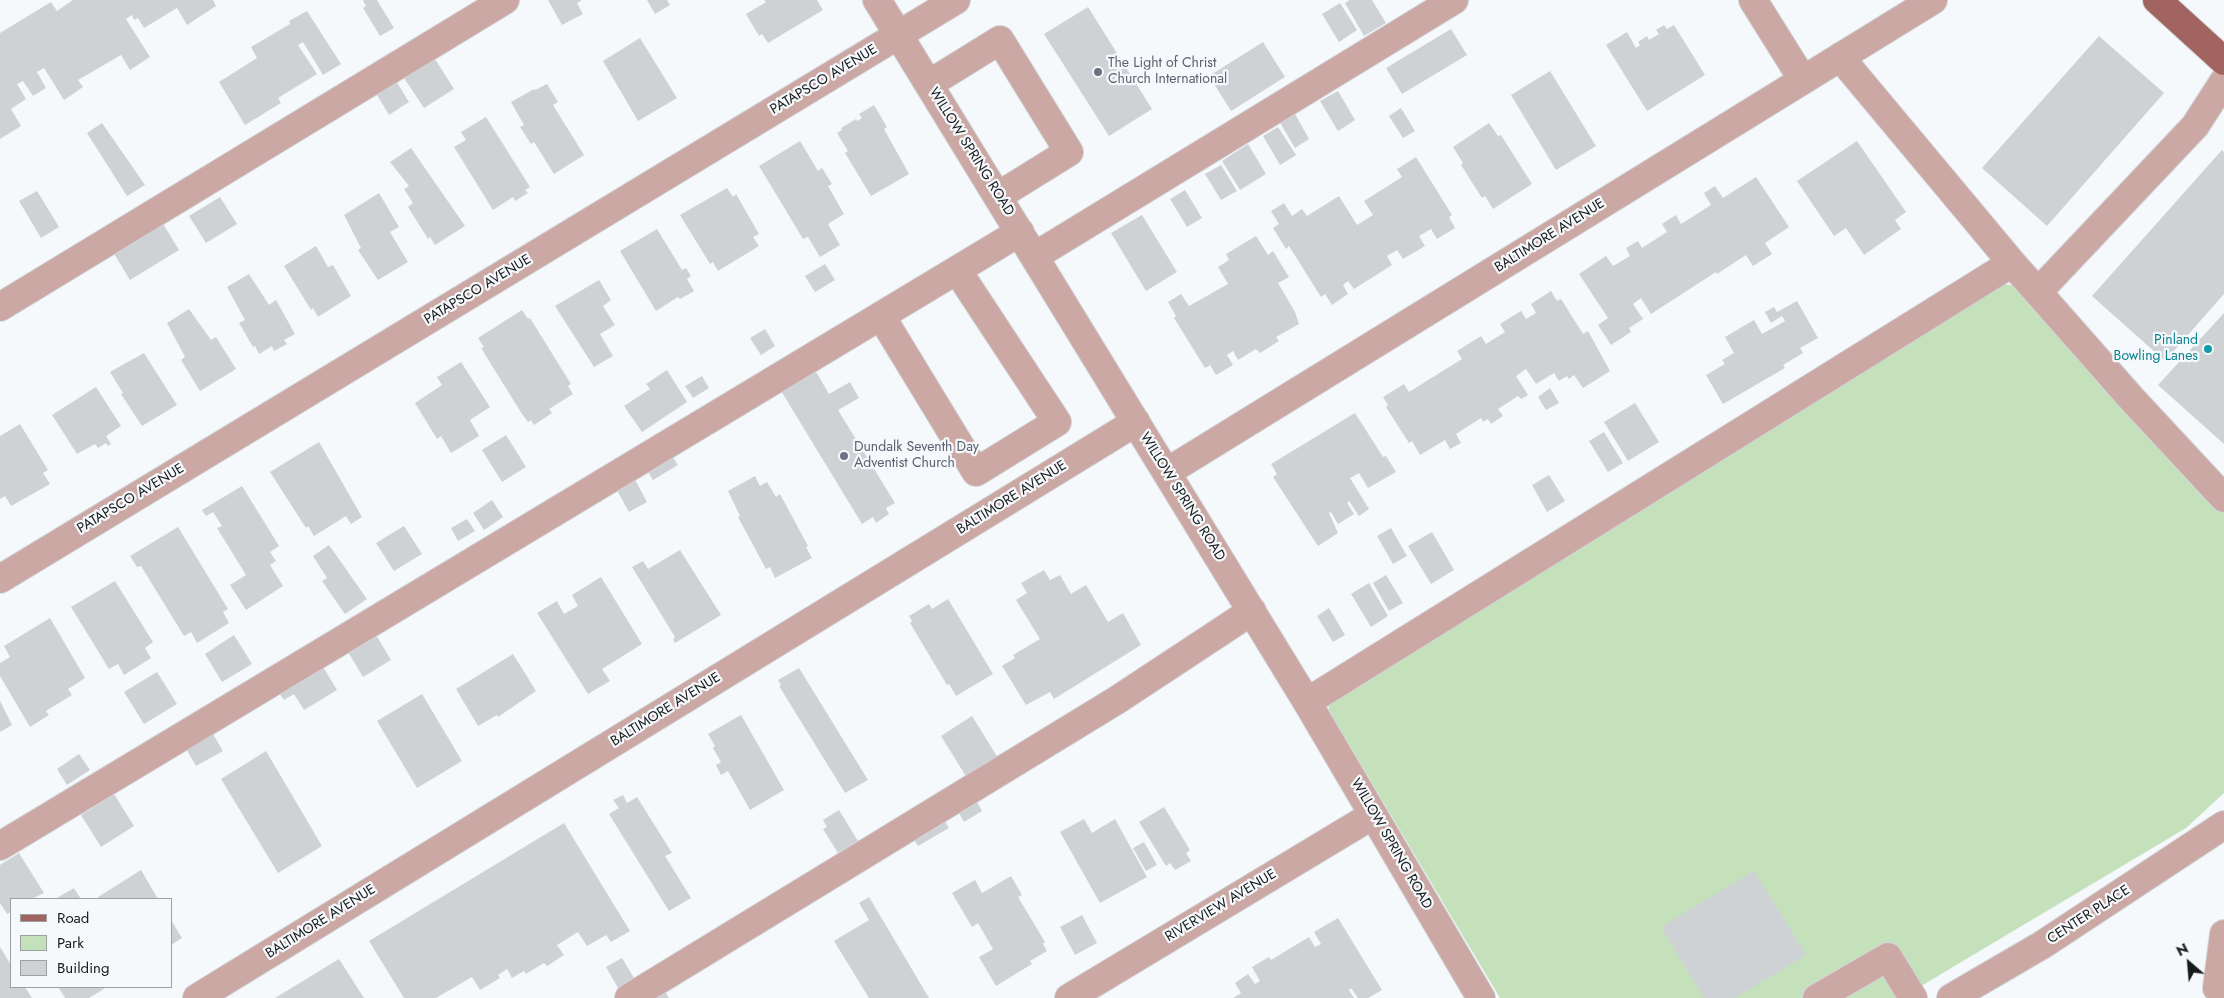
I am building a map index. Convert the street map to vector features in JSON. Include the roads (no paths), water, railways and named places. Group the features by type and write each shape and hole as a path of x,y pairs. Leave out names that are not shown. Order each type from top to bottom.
{"main road":[{"path":"2158,0 2224,61"}],"street":[{"path":"0,307 504,0"},
{"name":"WILLOW SPRING ROAD","path":"877,0 1252,611 1481,998"},
{"name":"PATAPSCO AVENUE","path":"0,579 956,0"},
{"path":"1035,256 1454,0"},
{"path":"1753,0 1803,80"},
{"name":"BALTIMORE AVENUE","path":"1166,472 1933,0"},
{"path":"929,84 1000,40 1069,152 998,196"},
{"path":"1840,57 2012,263 2131,398 2224,498"},
{"path":"2038,292 2195,126 2224,81"},
{"path":"0,846 1020,232"},
{"path":"1307,702 2012,263"},
{"path":"880,316 976,472 1056,422 956,270"},
{"name":"BALTIMORE AVENUE","path":"197,998 1136,422"},
{"path":"629,998 1117,700 1252,611"},
{"name":"RIVERVIEW AVENUE","path":"1069,998 1373,815"},
{"name":"CENTER PLACE","path":"1950,998 2042,945 2224,825"},
{"path":"2224,934 2216,988 2224,994"},
{"path":"1817,998 1888,957 1913,998"}],"place":[{"name":"The Light of Christ Church International","path":"1098,72"},
{"name":"Pinland Bowling Lanes","path":"2208,349"},
{"name":"Dundalk Seventh Day Adventist Church","path":"844,456"}]}
